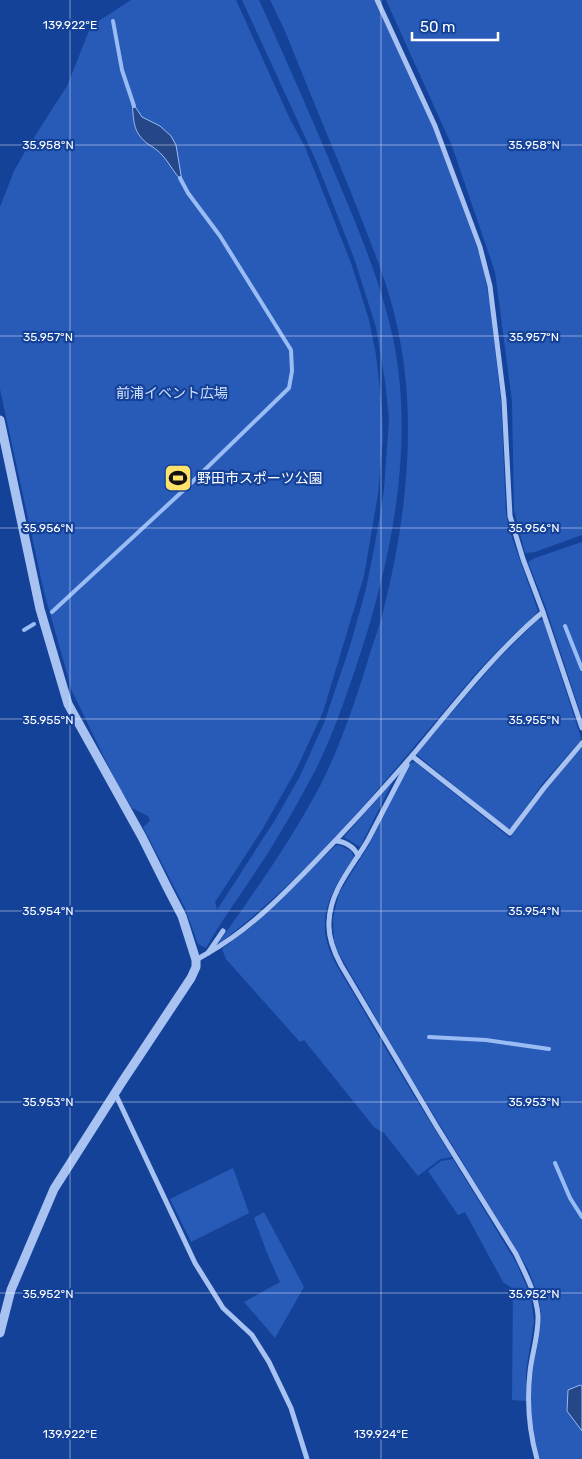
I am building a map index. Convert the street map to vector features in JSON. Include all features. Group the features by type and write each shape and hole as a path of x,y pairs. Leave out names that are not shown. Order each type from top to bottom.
{"street":[{"path":"377,0 435,126 480,247 490,286 504,400 510,516 523,559 582,728"},
{"path":"0,420 40,609 68,704 142,837 172,896 182,916 196,960 196,966 191,978 115,1092 54,1189 11,1290 0,1332"},
{"path":"196,960 229,941 263,913 335,841 412,756 484,668 543,612"},
{"path":"412,756 510,834 544,788 582,743"},
{"path":"412,756 334,898 329,922 333,947 351,982 437,1127 516,1254 526,1275 535,1298 538,1316 530,1372 529,1397 532,1442 537,1459"},
{"path":"335,841 343,842 354,849 358,856"},
{"path":"208,953 223,931"},
{"path":"115,1092 195,1263 223,1308 252,1334 269,1362 291,1408 307,1459"}],"green space":[{"name":"野田市スポーツ公園","path":"131,0 236,0 289,117 305,147 351,263 369,320 376,355 382,408 383,438 378,494 364,576 323,712 296,770 262,830 215,902 217,910 275,820 299,778 324,723 350,646 366,589 384,490 389,419 376,327 354,258 317,163 242,0 259,0 349,207 384,303 394,343 400,384 402,425 396,508 379,591 355,670 333,730 311,778 273,845 206,948 198,944 185,908 143,827 150,821 148,816 132,808 116,782 72,691 44,592 0,389 0,207 14,171 67,86 91,26"},
{"path":"270,0 374,0 433,126 482,261 490,305 501,402 506,513 510,532 538,611 477,672 352,819 320,853 253,916 217,945 297,826 321,784 341,738 382,615 392,575 403,507 408,438 407,403 399,335 379,264 285,31"},
{"path":"386,0 582,0 582,535 535,552 525,553 514,510 512,401 495,272 452,146"},
{"path":"582,542 582,718 546,608 528,562"},
{"path":"538,620 543,620 581,738 543,783 511,828 507,829 416,754 498,659"},
{"path":"582,747 582,1459 540,1459 533,1427 532,1392 541,1311 533,1281 528,1269 408,1073 338,952 334,941 333,919 339,893 369,845 409,763 415,762 510,838 547,788"},
{"path":"391,783 360,847 344,837"},
{"path":"339,845 351,851 354,857 329,901 325,931 329,950 416,1100 452,1157 440,1159 418,1176 384,1133 374,1127 304,1040 300,1042 226,959 222,949 257,922 335,846"},
{"path":"453,1159 517,1264 531,1297 534,1322 526,1371 526,1401 512,1400 513,1289 503,1282 465,1212 458,1215 428,1171 441,1161"},
{"path":"233,1168 249,1213 191,1242 170,1199"},
{"path":"264,1212 304,1287 275,1338 244,1302 280,1282 254,1218"}],"shaded area":[{"path":"132,102 142,117 160,126 171,136 176,145 182,181 161,154 139,135 136,130"},
{"path":"580,1385 582,1386 582,1431 567,1411 568,1390"}],"waterway":[{"path":"113,21 122,70 134,106"},
{"path":"52,612 186,488 289,388 292,371 291,350 220,236 188,193 180,178"},
{"path":"24,630 34,624"},
{"path":"565,626 582,669"},
{"path":"429,1037 486,1040 549,1049"},
{"path":"555,1163 570,1198 582,1217"}],"place":[{"name":"野田市スポーツ公園","path":"178,478"}],"park label":[{"name":"前浦イベント広場","path":"172,393"}]}
